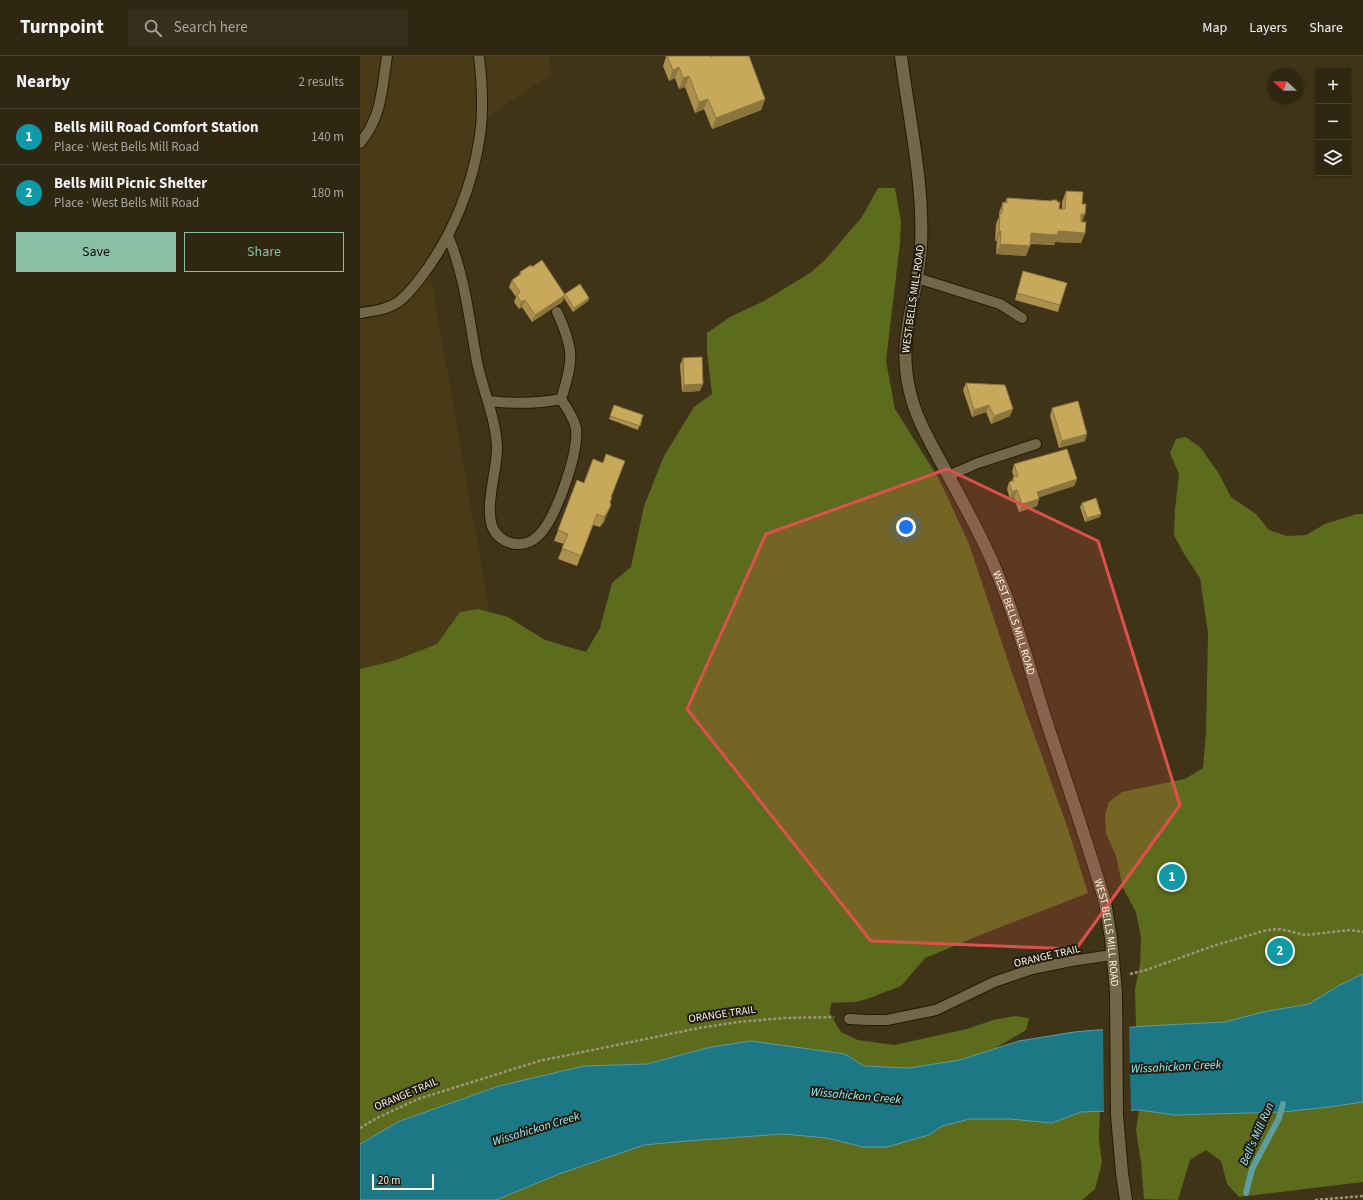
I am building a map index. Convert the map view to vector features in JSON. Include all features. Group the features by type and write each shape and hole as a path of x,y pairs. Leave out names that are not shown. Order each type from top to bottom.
{"street":[{"name":"WEST BELLS MILL ROAD","path":"901,56 920,203 921,247 917,278 906,334 905,361 909,391 919,418 996,569 1022,643 1102,890 1108,918 1116,992 1116,1080 1119,1144 1126,1200"}],"lane":[{"path":"360,143 367,135 373,124 379,108 387,56"},
{"path":"360,313 388,307 402,299 416,285 432,263 448,236 461,208 476,159 480,133 482,80 479,56"},
{"path":"448,236 460,267 478,363 489,401 497,447 490,515 492,526 496,534 502,540 510,543 520,544 530,541 538,536 554,510 573,459 576,427 561,398 571,361 570,345 557,312"},
{"path":"917,278 1000,304 1022,318"},
{"path":"489,401 524,404 542,403 561,398"},
{"path":"948,476 978,463 1036,444"},
{"name":"ORANGE TRAIL","path":"849,1018 887,1020 936,1010 994,982 1032,969 1112,955"}],"path":[{"path":"1128,974 1146,970 1213,946 1267,930 1280,929 1306,935 1350,930 1363,932"},
{"name":"ORANGE TRAIL","path":"360,1128 377,1118 418,1099 539,1061 699,1028 738,1022 784,1018 849,1018"},
{"path":"1315,1200 1363,1196"}],"highlighted area":[{"path":"947,469 1098,541 1180,805 1076,949 871,941 687,709 766,534"}],"shaded area":[{"path":"360,56 549,56 552,74 486,118 472,188 430,272 494,638 360,723"}],"green space":[{"path":"878,188 895,188 901,222 900,243 886,361 895,409 939,479 969,544 1011,670 1068,829 1088,893 925,958 901,986 855,1002 831,1003 830,1014 841,1032 858,1040 894,1045 967,1029 993,1020 1015,1016 1029,1018 1026,1030 994,1049 960,1060 909,1068 864,1066 845,1054 751,1041 711,1047 647,1064 584,1066 499,1086 400,1121 360,1144 360,669 393,661 437,644 460,612 478,609 508,617 545,640 586,652 600,628 612,583 631,567 644,506 664,456 694,407 712,394 707,351 707,333 730,317 764,301 810,273 825,260 862,217"},
{"path":"1186,437 1201,448 1219,474 1231,497 1256,514 1269,530 1287,536 1306,535 1325,524 1356,514 1363,514 1363,974 1338,986 1309,1004 1263,1012 1225,1022 1136,1027 1135,989 1140,965 1141,937 1136,912 1123,888 1116,856 1106,833 1105,815 1109,802 1122,792 1185,779 1203,768 1206,733 1208,633 1200,578 1184,554 1174,535 1179,474 1170,453 1176,439"},
{"path":"1363,1102 1363,1182 1239,1197 1227,1184 1221,1161 1206,1150 1190,1160 1178,1200 1144,1199 1141,1162 1136,1130 1139,1110 1175,1115 1283,1112"},
{"path":"1100,1111 1099,1139 1102,1163 1095,1189 1082,1200 496,1200 559,1174 644,1145 783,1134 827,1138 863,1147 929,1135 942,1126 970,1119 1010,1119 1052,1123 1081,1112"}],"water":[{"name":"Wissahickon Creek","path":"1363,974 1363,1102 1283,1112 1175,1115 1139,1110 1081,1112 1052,1123 1010,1119 970,1119 942,1126 929,1135 887,1147 863,1147 827,1138 783,1134 644,1145 559,1174 496,1200 360,1200 360,1144 400,1121 499,1086 584,1066 647,1064 711,1047 751,1041 845,1054 864,1066 909,1068 960,1060 1019,1041 1074,1032 1145,1026 1225,1022 1263,1012 1309,1004 1338,986"}],"pier":[{"path":"1129,1025 1131,1113 1104,1113 1103,1027"}],"building":[{"path":"667,56 749,56 765,99 716,118 708,99 699,102 689,76 683,78 679,67 673,70"},
{"path":"1066,191 1083,192 1082,204 1086,204 1085,214 1081,214 1081,222 1086,222 1085,233 1058,231 1057,235 1031,233 1030,246 1000,244 1000,213 1002,213 1003,202 1007,203 1007,198 1057,200 1057,202 1060,202 1059,209 1065,209"},
{"path":"542,260 565,295 535,315 525,300 521,302 517,295 520,292 512,280 521,274 520,272 531,265 532,267"},
{"path":"1023,271 1067,283 1060,305 1017,293"},
{"path":"580,284 589,298 574,308 565,294"},
{"path":"702,357 703,384 684,385 683,358"},
{"path":"966,383 1005,385 1013,409 994,416 989,405 974,410"},
{"path":"1078,401 1087,434 1062,441 1052,408"},
{"path":"614,405 643,415 640,426 610,416"},
{"path":"1067,449 1077,479 1037,492 1039,499 1022,504 1017,490 1012,492 1009,482 1014,481 1013,477 1018,476 1014,464"},
{"path":"606,454 625,461 611,497 611,505 604,517 597,514 581,556 562,548 568,534 558,530 577,480 584,483 593,459 603,463"},
{"path":"1096,498 1101,514 1087,518 1082,503"},
{"path":"1180,866 1182,878 1166,881 1164,868"},
{"path":"1291,941 1292,953 1271,954 1271,942"}],"waterway":[{"name":"Bell's Mill Run","path":"1246,1193 1252,1169 1279,1118 1283,1104"}],"place":[{"name":"Bells Mill Road Comfort Station","path":"1172,877"},
{"name":"Bells Mill Picnic Shelter","path":"1280,951"}]}
